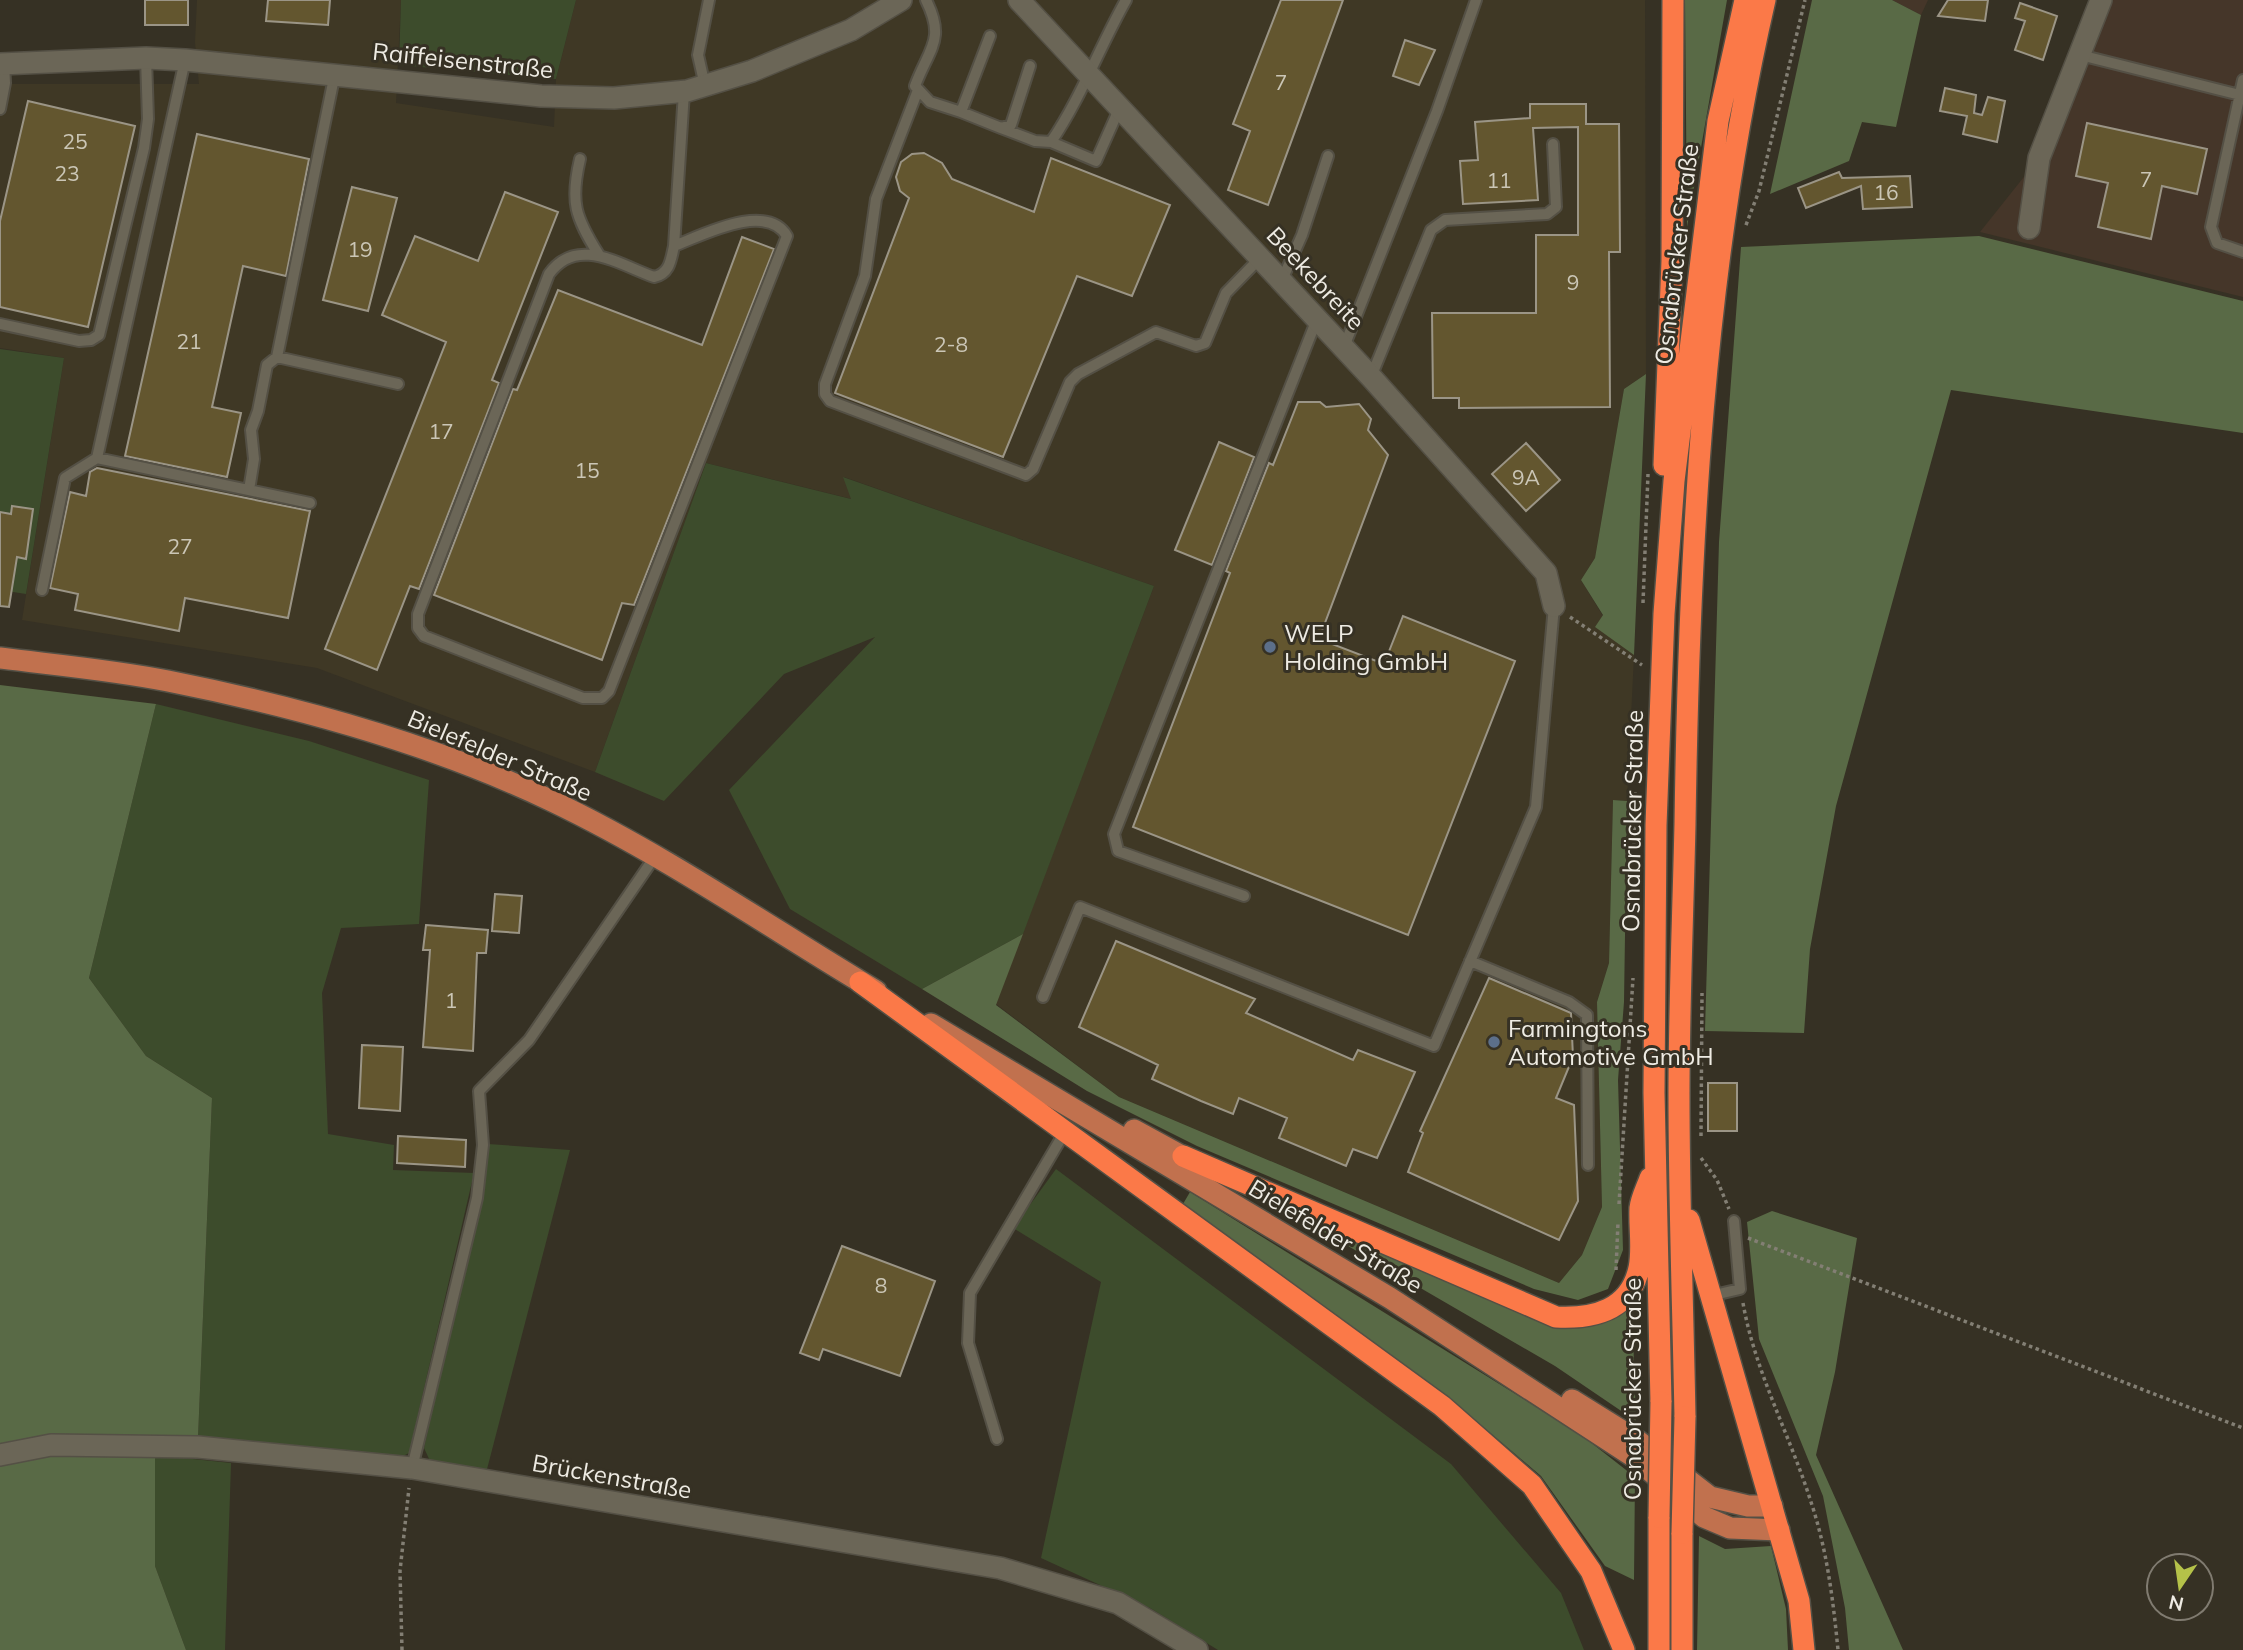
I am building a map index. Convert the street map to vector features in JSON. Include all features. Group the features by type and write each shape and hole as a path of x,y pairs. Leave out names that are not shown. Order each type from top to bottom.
{"highway":[{"path":"1664,614 1664,427 1672,261 1673,0"},
{"name":"Osnabrücker Straße","path":"1659,1650 1661,1402 1655,1162 1656,825 1664,614 1674,481 1718,121 1745,0"},
{"name":"Osnabrücker Straße","path":"1682,1650 1685,1417 1679,1094 1686,729 1703,425 1719,255 1736,146 1765,0"},
{"path":"860,982 1442,1406 1532,1485 1591,1571 1624,1650"},
{"path":"1183,1156 1556,1317 1583,1318 1612,1310 1632,1289 1639,1266 1640,1205 1655,1162"},
{"path":"1680,1190 1799,1601 1804,1650"}],"main road":[{"name":"Bielefelder Straße","path":"0,658 167,681 333,719 443,754 552,800 656,855 860,982 1390,1298 1634,1457 1704,1517 1730,1528 1779,1530"},
{"name":"Bielefelder Straße","path":"860,982 1183,1156 1639,1441 1710,1497 1748,1506 1772,1506"}],"street":[{"name":"Raiffeisenstraße","path":"2,64 146,58 185,60 335,73 541,96 614,98 684,92 752,71 851,30 901,0"},
{"name":"Beekebreite","path":"1019,0 1318,318 1546,573 1555,606"},
{"path":"2029,228 2039,158 2101,0"},
{"name":"Brückenstraße","path":"0,1455 51,1445 198,1447 412,1468 1000,1568 1118,1603 1197,1650"}],"lane":[{"path":"705,86 698,55 709,0"},
{"path":"926,0 937,22 934,40 915,86 930,102 1035,141 1051,142 1096,161 1120,107"},
{"path":"1051,142 1064,123 1126,0"},
{"path":"1344,347 1432,123 1476,0"},
{"path":"961,112 990,36"},
{"path":"2080,55 2240,95"},
{"path":"0,324 79,341 91,340 99,335 146,140 146,58"},
{"path":"97,458 185,60"},
{"path":"0,109 5,83 2,64"},
{"path":"1001,128 1011,125 1030,66"},
{"path":"249,490 254,459 251,430 258,411 267,365 277,358 335,73"},
{"path":"2243,80 2211,227 2217,243 2243,252"},
{"path":"918,90 876,199 866,276 825,384 830,401 1026,475 1033,469 1070,382 1078,373 1156,332 1196,346 1205,343 1226,293 1261,257"},
{"path":"674,246 747,220 777,228 787,236 609,691 602,698 592,701 424,636 417,622 549,274 555,267 575,255 599,255 654,276 663,274 667,269 674,246 684,92"},
{"path":"1371,377 1431,230 1445,220 1547,214 1556,207 1553,144"},
{"path":"1282,280 1302,235 1328,156"},
{"path":"580,159 573,194 575,208 599,255"},
{"path":"1244,896 1118,851 1114,834 1318,318"},
{"path":"277,358 398,384"},
{"path":"42,590 65,478 97,458 310,503"},
{"path":"1043,997 1080,907 1434,1046 1536,807 1555,606"},
{"path":"412,1468 477,1198 482,1145 479,1091 529,1040 656,855"},
{"path":"1470,961 1569,1002 1587,1015 1588,1165"},
{"path":"997,1439 968,1343 970,1293 1066,1130"},
{"path":"1710,1296 1740,1289 1734,1221"}],"path":[{"path":"1742,234 1759,191 1805,0"},
{"path":"1555,606 1644,666"},
{"path":"1703,983 1701,1158 1717,1180 1734,1221"},
{"path":"1736,1235 2243,1427"},
{"path":"1740,1289 1748,1336 1811,1502 1832,1582 1838,1650"},
{"path":"402,1650 400,1571 412,1468"}],"shaded area":[{"path":"197,0 401,0 396,103 554,127 556,79 576,0 1645,0 1646,374 1624,389 1595,558 1581,580 1603,616 1596,627 1634,655 1627,801 1613,800 1609,963 1597,1002 1602,1207 1582,1255 1559,1283 1119,1097 996,1004 1154,586 844,477 852,499 706,463 595,772 317,668 22,620 64,358 0,348 0,84 199,84 195,42"},
{"path":"1892,0 1928,0 1921,15"},
{"path":"2101,0 2243,0 2243,297 1980,232 2039,158"}],"green space":[{"path":"401,0 576,0 556,79 399,65"},
{"path":"1685,0 1727,0 1687,227"},
{"path":"1812,0 1892,0 1921,15 1896,127 1862,122 1849,161 1770,194"},
{"path":"1979,236 2243,301 2243,433 1951,390 1836,806 1810,949 1804,1033 1705,1031 1719,542 1741,247"},
{"path":"0,349 64,358 26,594 0,590"},
{"path":"1646,374 1634,655 1595,627 1603,615 1581,580 1595,558 1624,389"},
{"path":"706,463 851,499 843,477 1154,586 1023,934 922,989 790,909 729,790 875,637 784,674 664,801 595,772"},
{"path":"0,685 156,704 89,978 146,1056 212,1098 198,1438 155,1435 155,1566 186,1650 0,1650"},
{"path":"156,704 309,741 429,780 419,924 341,928 322,993 328,1134 394,1145 393,1170 474,1173 409,1453 395,1460 198,1438 212,1098 146,1056 89,978"},
{"path":"1613,800 1627,801 1624,1002 1618,1080 1623,1250 1608,1289 1578,1300 1534,1289 1197,1146 1087,1091 922,989 1023,934 996,1005 1119,1097 1559,1283 1582,1255 1602,1207 1597,1002 1609,963"},
{"path":"488,1144 570,1150 486,1473 431,1463 424,1448 483,1190"},
{"path":"1056,1169 1451,1464 1561,1593 1584,1650 1218,1650 1150,1608 1041,1558 1101,1282 1013,1228"},
{"path":"1190,1192 1580,1434 1635,1477 1634,1580 1605,1566 1541,1476 1448,1397 1183,1204"},
{"path":"1772,1211 1857,1238 1835,1372 1816,1455 1903,1650 1849,1650 1845,1608 1823,1496 1759,1339 1747,1222"},
{"path":"1298,1217 1541,1321 1568,1326 1589,1326 1599,1324 1632,1305 1636,1421 1555,1366"},
{"path":"155,1455 231,1463 225,1650 186,1650 155,1566"},
{"path":"1699,1536 1725,1549 1771,1546 1786,1609 1788,1650 1697,1650"}],"building":[{"path":"145,0 188,0 188,25 145,25"},
{"path":"268,0 330,0 328,25 266,21"},
{"path":"1281,0 1343,0 1268,205 1228,190 1250,131 1233,124"},
{"path":"1948,0 1988,0 1985,21 1938,16"},
{"path":"2020,3 2057,16 2043,60 2015,50 2025,21 2015,18"},
{"path":"1405,40 1435,50 1419,85 1393,76"},
{"path":"1945,88 1976,95 1974,113 1982,115 1988,97 2005,101 1997,142 1963,134 1967,116 1940,111"},
{"path":"28,101 135,126 88,327 0,307 0,221"},
{"path":"1530,104 1586,104 1586,124 1619,124 1620,252 1609,252 1610,407 1459,408 1459,398 1433,398 1432,313 1536,313 1536,235 1578,235 1578,127 1533,128 1538,200 1463,204 1460,161 1478,160 1475,122 1530,118"},
{"path":"2087,123 2207,149 2197,194 2162,186 2151,239 2098,227 2108,183 2076,176"},
{"path":"197,134 309,159 286,276 243,266 212,407 241,413 227,477 125,456"},
{"path":"924,153 942,163 952,179 1034,212 1051,158 1170,205 1132,296 1077,276 1003,457 835,393 909,198 900,191 896,177 901,162 912,154"},
{"path":"1839,172 1842,178 1910,176 1912,207 1863,209 1861,186 1806,208 1798,188"},
{"path":"352,187 397,198 368,311 323,300"},
{"path":"505,192 558,212 492,380 499,383 419,589 410,586 377,670 325,649 446,342 382,315 415,236 478,261"},
{"path":"742,237 774,249 634,605 622,603 602,660 434,595 513,389 517,390 558,290 702,345"},
{"path":"1298,402 1320,402 1326,407 1359,404 1371,419 1368,430 1388,455 1319,639 1384,664 1403,616 1515,661 1408,935 1133,827 1230,573 1226,571 1269,463 1273,465"},
{"path":"1219,442 1254,457 1212,565 1175,550"},
{"path":"1526,443 1560,480 1526,511 1492,474"},
{"path":"97,468 310,511 288,618 185,598 179,631 75,610 78,594 50,588 70,492 86,496 90,472"},
{"path":"12,506 33,509 26,559 17,557 9,607 0,606 0,512 11,514"},
{"path":"495,894 522,896 519,933 492,931"},
{"path":"426,925 488,930 486,953 477,953 473,1051 423,1047 430,950 423,950"},
{"path":"1116,941 1255,999 1246,1013 1353,1060 1358,1050 1415,1072 1377,1158 1353,1149 1346,1166 1279,1138 1287,1118 1239,1098 1233,1114 1201,1101 1152,1079 1158,1065 1079,1027"},
{"path":"1489,978 1571,1013 1573,1057 1556,1098 1574,1105 1578,1201 1559,1240 1408,1172 1423,1133 1420,1131"},
{"path":"362,1045 403,1047 400,1111 359,1108"},
{"path":"1708,1083 1737,1083 1737,1131 1708,1131"},
{"path":"398,1136 466,1140 465,1167 397,1163"},
{"path":"842,1246 935,1281 900,1376 823,1349 819,1360 800,1353"}],"place":[{"name":"WELP Holding GmbH","path":"1270,647"},
{"name":"Farmingtons Automotive GmbH","path":"1494,1042"}]}
